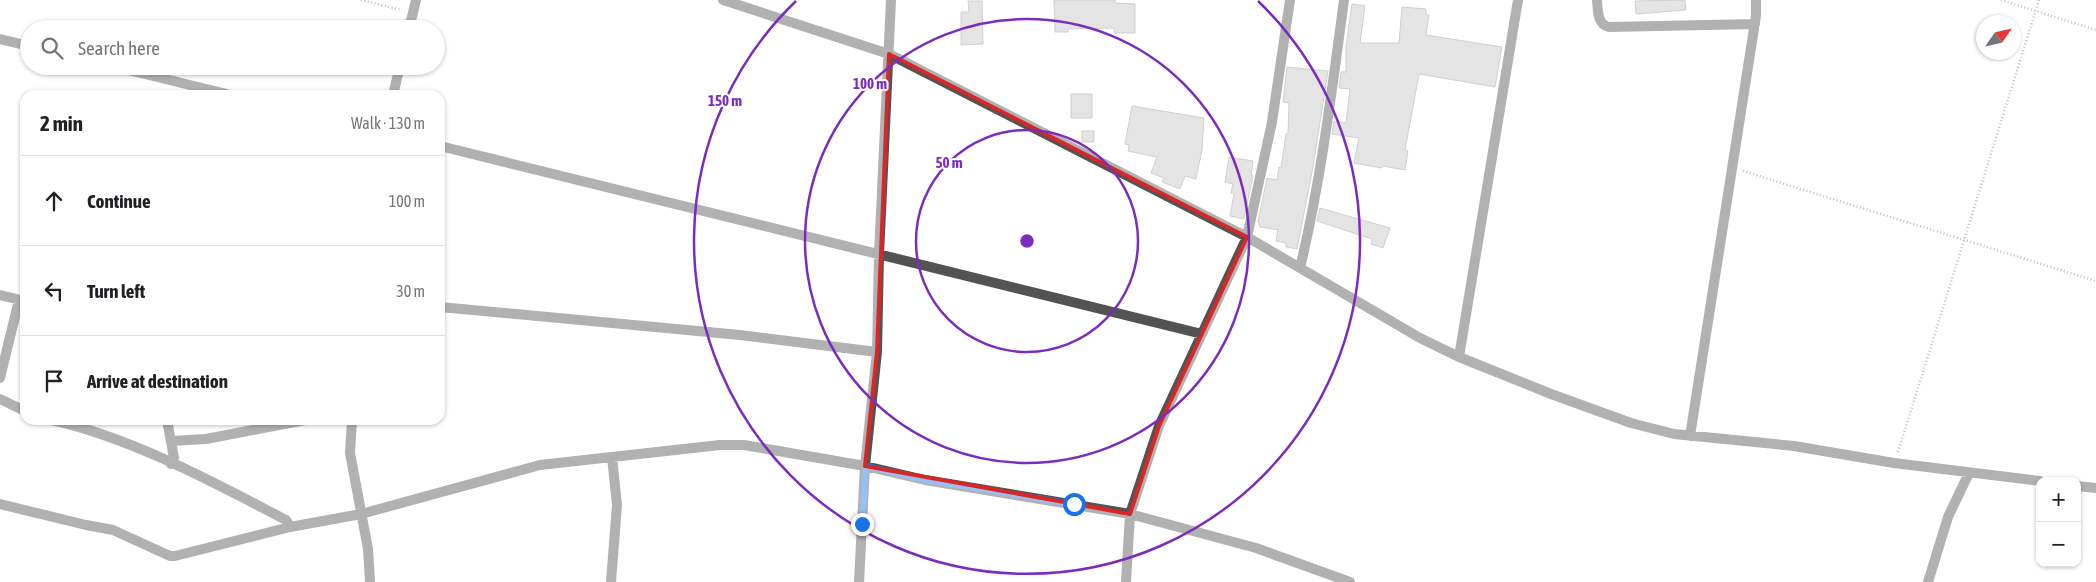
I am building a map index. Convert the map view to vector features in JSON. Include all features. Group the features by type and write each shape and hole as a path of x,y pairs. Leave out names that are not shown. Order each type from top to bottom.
{"street":[{"path":"412,20 416,0"},
{"path":"723,0 889,54 1247,237 1383,317 1459,357 1632,423 1664,432 1690,436 1794,446 1894,463 2036,481"},
{"path":"858,582 866,466 877,352 879,256 891,0"},
{"path":"1126,582 1130,514 1159,426 1247,237 1272,122 1290,0"},
{"path":"1300,268 1313,216 1344,0"},
{"path":"1459,357 1518,0"},
{"path":"1597,0 1599,20 1605,26 1755,24"},
{"path":"1690,436 1755,24 1756,0"},
{"path":"0,39 20,44"},
{"path":"149,75 210,90"},
{"path":"394,90 398,75"},
{"path":"445,147 879,256 1202,334"},
{"path":"0,295 20,300"},
{"path":"445,306 740,335 877,352"},
{"path":"0,378 20,307"},
{"path":"0,399 20,409"},
{"path":"72,425 99,432 171,464 286,520 290,527"},
{"path":"168,425 174,458 171,464"},
{"path":"171,441 206,439 279,425"},
{"path":"352,425 350,453 368,549 370,582"},
{"path":"0,504 114,530 170,556 290,527 361,514 540,465 720,445 744,445 866,466 925,480 1130,514 1256,548 1350,582"},
{"path":"611,582 618,505 612,457"},
{"path":"1928,582 1948,518 1969,473"},
{"path":"2081,486 2096,488"}],"path":[{"path":"361,0 413,13"},
{"path":"2001,0 2096,30"},
{"path":"1894,463 2039,0"},
{"path":"1732,168 2096,281"}],"highlighted area":[{"path":"889,54 1247,237 1159,426 1130,514 865,466 877,352"}],"building":[{"path":"1054,0 1115,0 1115,3 1135,4 1135,33 1114,33 1114,28 1068,29 1068,32 1055,32"},
{"path":"1685,0 1686,10 1636,14 1635,1"},
{"path":"968,1 982,1 983,44 961,45 961,12 969,12"},
{"path":"1352,4 1365,6 1360,43 1399,43 1402,7 1426,9 1426,15 1429,15 1426,35 1502,47 1495,87 1419,74 1405,150 1408,151 1405,170 1354,163 1359,138 1332,134 1334,121 1346,123 1350,89 1339,88 1341,72 1346,72 1346,46"},
{"path":"1287,67 1328,71 1313,167 1297,249 1286,247 1286,243 1276,241 1278,230 1260,227 1258,221 1267,178 1277,180 1279,167 1281,168 1286,134 1288,134 1289,103 1283,102"},
{"path":"1071,94 1092,94 1092,118 1071,118"},
{"path":"1132,106 1204,118 1202,150 1196,179 1185,176 1180,189 1162,182 1164,178 1151,173 1157,157 1128,151 1129,145 1125,144"},
{"path":"1082,131 1094,131 1094,142 1082,142"},
{"path":"1229,157 1253,161 1251,175 1253,176 1244,219 1230,216 1234,194 1231,193 1233,184 1225,182"},
{"path":"1320,208 1390,228 1383,248 1371,244 1372,239 1317,221"}],"route":[{"path":"862,524 866,466 925,480 1074,504"}]}
